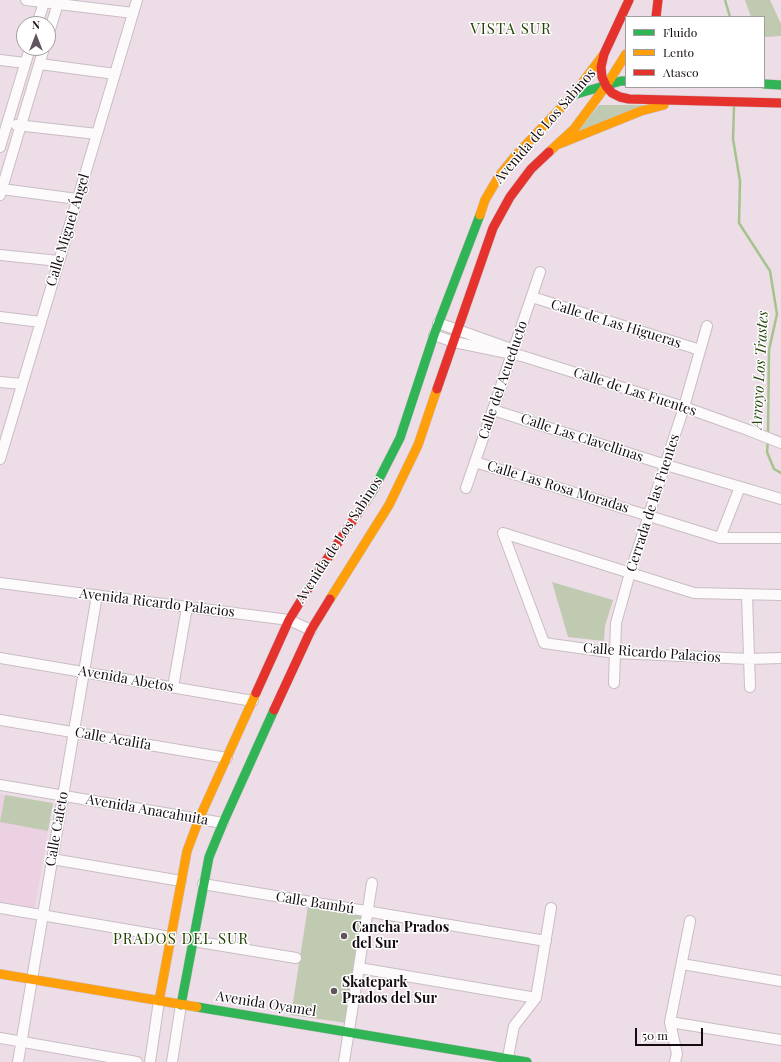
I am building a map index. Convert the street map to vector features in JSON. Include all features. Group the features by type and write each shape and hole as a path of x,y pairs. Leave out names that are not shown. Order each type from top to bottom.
{"street":[{"path":"26,0 58,2 133,13"},
{"name":"Calle Miguel Ángel","path":"0,460 2,446 41,322 137,0"},
{"path":"629,0 604,54 601,67 602,77 606,86 612,93 629,99 781,103"},
{"path":"648,16 655,0"},
{"path":"656,16 658,0"},
{"path":"39,16 44,1"},
{"path":"54,16 58,2"},
{"name":"Avenida de Los Sabinos","path":"150,1062 159,1001 181,880 187,851 199,819 289,620 317,586 374,489 400,438 438,323 485,200 499,176 516,155 573,95 604,54"},
{"path":"0,147 3,124 27,56"},
{"path":"42,56 1,192 78,199"},
{"name":"Avenida de Los Sabinos","path":"172,1062 203,884 209,857 223,823 312,630 389,505 418,445 493,228 510,196 531,169 574,129 606,86 625,56"},
{"path":"0,60 25,63"},
{"path":"40,64 115,74"},
{"path":"573,95 625,81"},
{"path":"765,84 781,85"},
{"path":"559,144 640,111 682,100"},
{"path":"3,124 97,134"},
{"path":"0,255 59,261"},
{"name":"Calle del Acueducto","path":"466,488 493,410 516,353 540,272"},
{"name":"Calle de Las Higueras","path":"532,297 700,350"},
{"path":"0,317 41,322"},
{"path":"438,323 516,353"},
{"name":"Cerrada de las Fuentes","path":"614,683 616,623 630,574 684,407 707,326"},
{"path":"434,335 454,342 516,353"},
{"name":"Calle de Las Fuentes","path":"516,353 684,407 777,441"},
{"path":"0,382 22,384"},
{"name":"Calle Las Clavellinas","path":"493,410 666,465 781,499"},
{"name":"Calle Las Rosa Moradas","path":"475,462 720,538 781,538"},
{"path":"720,538 740,487"},
{"name":"Calle Ricardo Palacios","path":"630,574 503,533 544,643 615,653 749,659 781,658"},
{"path":"630,574 694,593 781,595"},
{"name":"Avenida Ricardo Palacios","path":"0,582 289,620 312,630"},
{"path":"317,586 333,597"},
{"name":"Calle Cafeto","path":"18,1062 97,595"},
{"path":"747,595 750,686"},
{"path":"173,687 187,607"},
{"name":"Avenida Abetos","path":"0,658 253,701"},
{"name":"Calle Acalifa","path":"0,720 227,758"},
{"name":"Avenida Anacahuita","path":"0,785 223,823"},
{"path":"52,859 181,880"},
{"path":"344,1062 372,883"},
{"name":"Calle Bambú","path":"203,884 546,941"},
{"path":"0,908 170,937"},
{"path":"507,1060 514,1026 536,998 551,908"},
{"path":"675,1062 677,1054 670,1022 690,921"},
{"path":"193,940 296,958"},
{"path":"682,964 781,981"},
{"path":"359,968 536,998"},
{"name":"Avenida Oyamel","path":"0,974 507,1060 527,1062"},
{"path":"670,1022 781,1040"},
{"path":"0,1038 138,1062"}],"shaded area":[{"path":"0,794 5,795 1,822 48,831 35,908 0,902"}],"green space":[{"path":"745,0 770,0 781,24 781,36 765,37 765,16 751,16"},
{"path":"599,105 645,105 578,131"},
{"path":"552,582 613,600 605,626 604,641 568,637"},
{"path":"5,795 53,803 48,831 0,822"},
{"path":"308,906 363,915 346,1023 291,1015"}],"waterway":[{"name":"Arroyo Los Trastes","path":"725,0 730,16"},
{"name":"Arroyo Los Trastes","path":"734,107 733,139 740,181 739,223 770,271 777,314 769,350 768,435"},
{"name":"Arroyo Los Trastes","path":"768,440 767,452 774,469 781,473"}],"traffic: fast":[{"path":"573,95 625,81"},
{"path":"765,84 781,85"},
{"path":"366,501 374,489 400,438 434,335 480,215"},
{"path":"181,1005 209,857 274,710"},
{"path":"197,1007 527,1062"}],"traffic: slow":[{"path":"480,215 485,200 499,176 516,155 573,95 604,54"},
{"path":"549,152 574,129 606,86 625,56"},
{"path":"559,144 641,111 664,105"},
{"path":"330,599 389,505 418,445 437,389"},
{"path":"159,1001 187,851 199,819 256,693"},
{"path":"0,974 197,1007"}],"traffic: jam":[{"path":"629,0 604,54 601,67 602,77 606,86 612,93 629,99 781,103"},
{"path":"656,16 658,0"},
{"path":"437,389 493,228 510,197 531,169 549,152"},
{"path":"256,693 289,620 319,571 366,501"},
{"path":"274,710 311,630 330,599"}],"place":[{"name":"Cancha Prados del Sur","path":"344,936"},
{"name":"Skatepark Prados del Sur","path":"334,991"}],"district":[{"name":"VISTA SUR","path":"511,29"},
{"name":"PRADOS DEL SUR","path":"181,939"}]}
